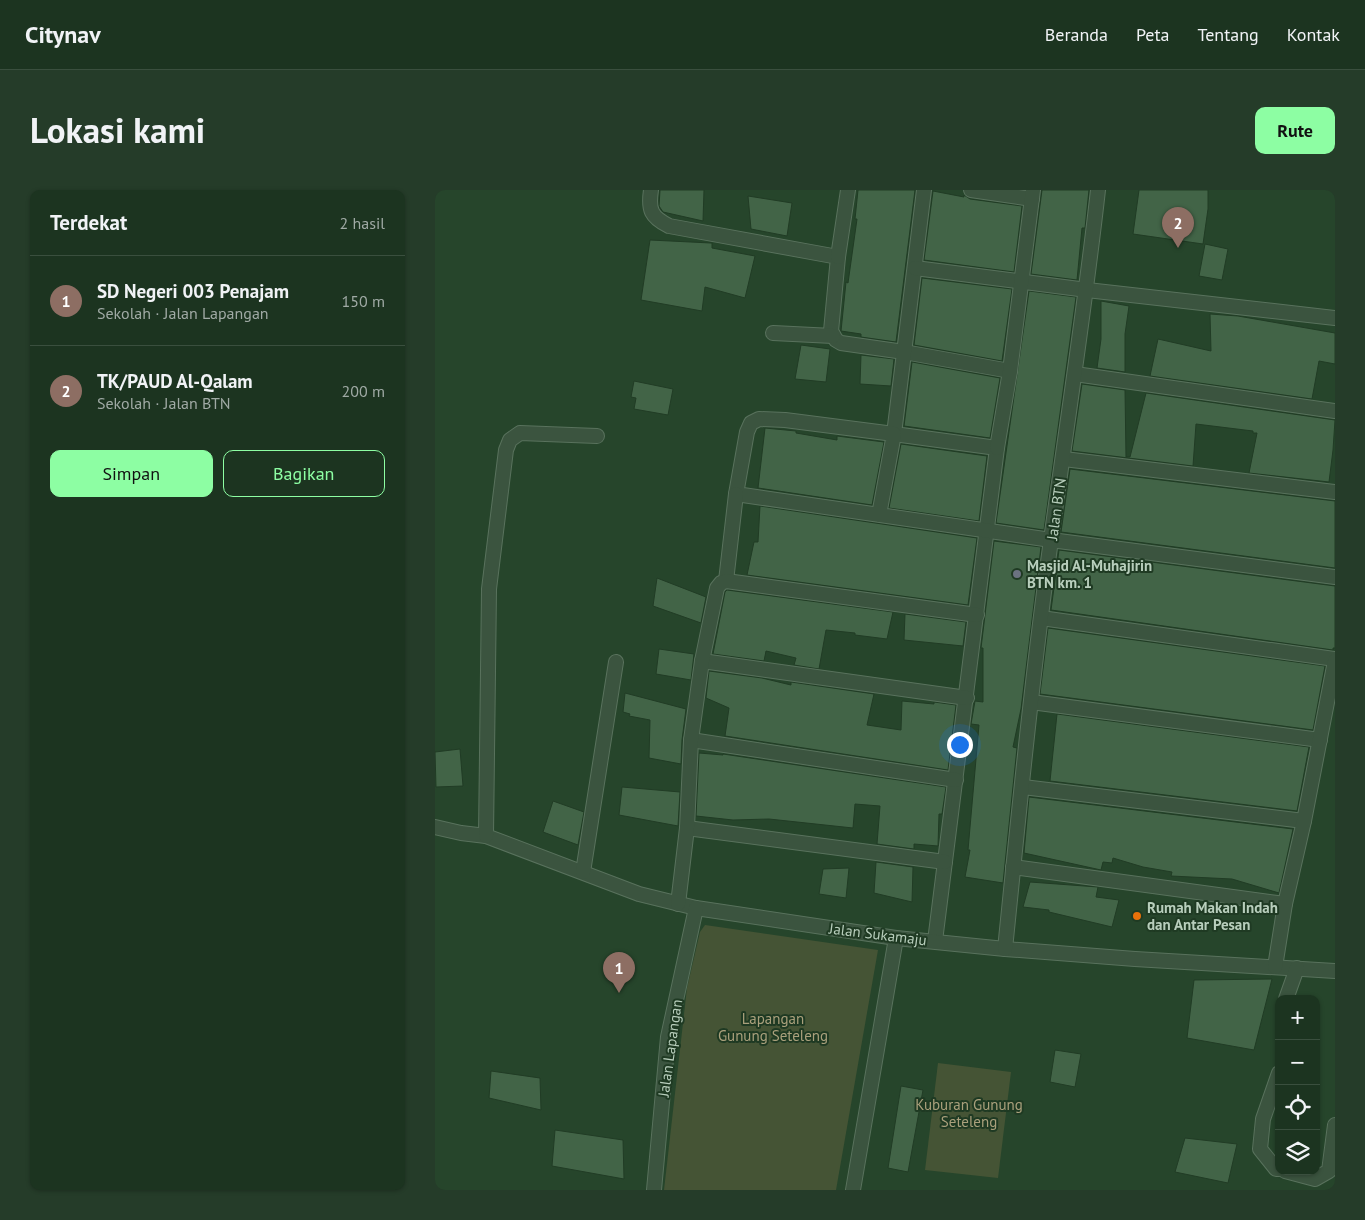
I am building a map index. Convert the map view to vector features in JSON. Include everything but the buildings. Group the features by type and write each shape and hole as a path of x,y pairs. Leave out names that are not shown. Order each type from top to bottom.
{"street":[{"path":"651,190 649,203 652,213 658,220 669,226 838,257"},
{"path":"849,190 838,257 831,332 833,336 841,343 1010,371"},
{"path":"879,515 894,434 924,190"},
{"path":"935,941 967,698 986,531 1010,371 1032,194 971,190"},
{"name":"Jalan BTN","path":"1005,949 1041,618 1087,290 1099,190"},
{"path":"915,268 1021,280 1087,290 1335,318"},
{"path":"773,333 833,336"},
{"path":"1075,374 1335,411"},
{"path":"726,581 735,494 747,432 751,423 755,420 785,420 997,448"},
{"path":"485,836 489,589 506,450 510,440 520,433 597,436"},
{"path":"1064,458 1335,492"},
{"path":"735,494 1051,540 1335,577"},
{"path":"678,904 687,828 691,740 702,661 717,588 721,583 726,581 977,615"},
{"path":"1041,618 1335,660 1304,821 1285,904 1275,967"},
{"path":"702,661 967,698"},
{"path":"583,872 616,662"},
{"path":"1031,702 1320,740"},
{"path":"691,740 956,780"},
{"path":"1023,786 1304,821"},
{"name":"Jalan Sukamaju","path":"435,827 485,836 639,894 696,908 896,938 1005,949 1335,971"},
{"path":"687,828 945,862"},
{"path":"1013,867 1285,904"},
{"name":"Jalan Lapangan","path":"653,1190 668,1037 696,908"},
{"path":"853,1190 896,938"},
{"path":"1288,995 1297,968"},
{"path":"1275,1084 1263,1119 1260,1149 1275,1168"},
{"path":"1300,1175 1315,1179 1329,1171 1335,1125"}],"green space":[{"name":"Lapangan Gunung Seteleng","path":"705,925 878,950 836,1190 664,1190 687,988 700,932"},
{"name":"Kuburan Gunung Seteleng","path":"938,1063 1011,1072 998,1178 925,1170"}],"place":[{"name":"TK/PAUD Al-Qalam","path":"1178,248"},
{"name":"Masjid Al-Muhajirin BTN km. 1","path":"1017,574"},
{"name":"Rumah Makan Indah dan Antar Pesan","path":"1137,916"},
{"name":"SD Negeri 003 Penajam","path":"619,993"}]}
